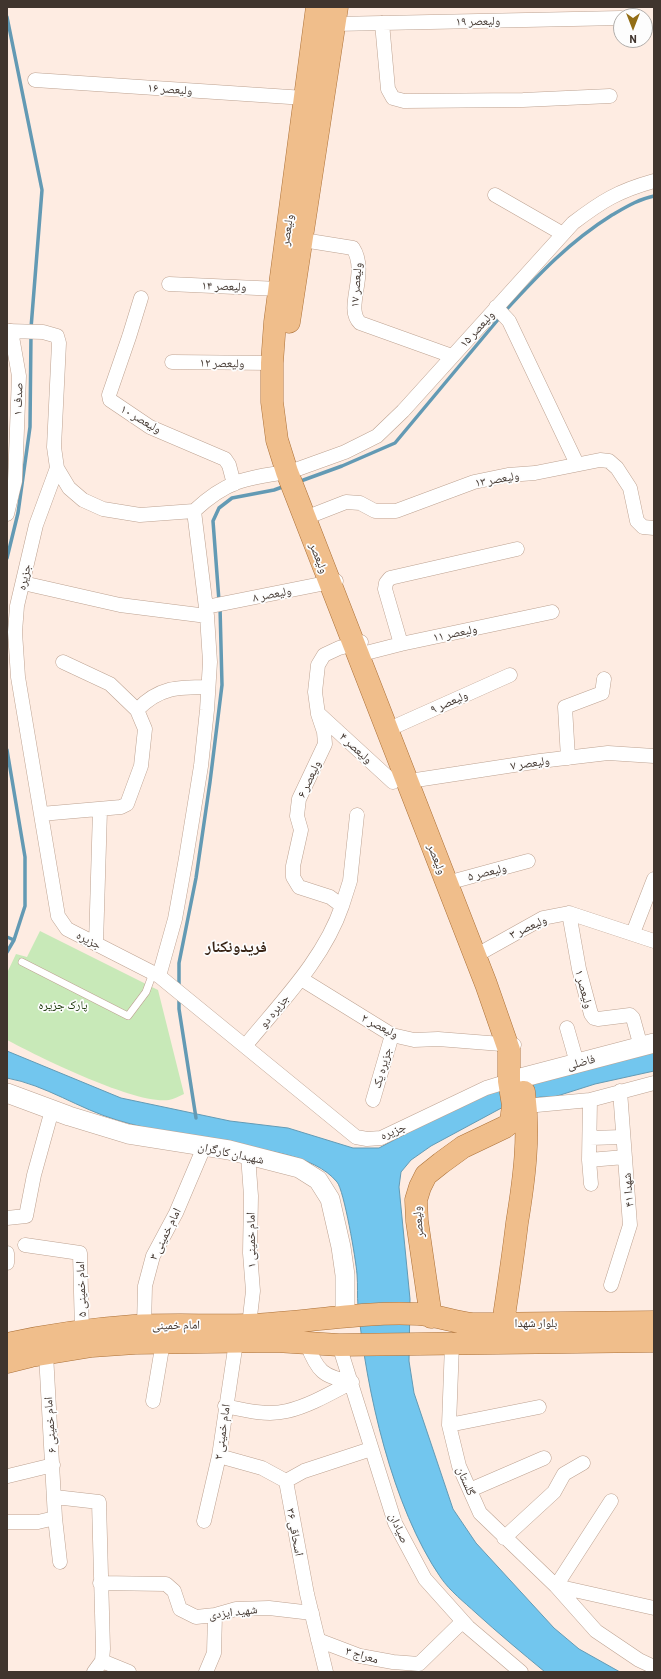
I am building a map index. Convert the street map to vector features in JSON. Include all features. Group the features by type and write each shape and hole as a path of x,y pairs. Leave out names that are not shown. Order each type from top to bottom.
{"main road":[{"name":"ولیعصر","path":"317,7 279,288 272,363 272,402 277,440 294,479 391,728 406,782 450,881 513,1045 510,1064 521,1104 511,1122 505,1127 464,1147 426,1174 416,1200 425,1316"},
{"name":"ولیعصر","path":"294,479 280,402 287,332 303,240 336,16"},
{"path":"503,1324 526,1151 521,1104"},
{"path":"480,1139 495,1137 505,1139 526,1151"},
{"name":"بلوار شهدا","path":"345,1316 425,1316 472,1324 654,1322"},
{"name":"امام خمینی","path":"7,1344 82,1331 144,1326 249,1324 304,1321 345,1316"},
{"name":"امام خمینی","path":"7,1362 92,1346 163,1342 276,1341 339,1346"},
{"name":"بلوار شهدا","path":"339,1346 654,1341"}],"street":[{"name":"ولیعصر ۱۹","path":"336,16 382,23 613,18"},
{"path":"382,23 388,89 394,98 404,101 523,100 610,96"},
{"name":"ولیعصر ۱۶","path":"35,80 305,98"},
{"name":"ولیعصر ۱۵","path":"294,479 377,436 403,411 573,223 601,202 627,189 654,181"},
{"path":"495,195 563,234"},
{"name":"ولیعصر ۱۷","path":"303,240 353,248 358,258 359,266 353,310 356,319 360,323 452,356"},
{"name":"ولیعصر ۱۴","path":"169,284 279,288"},
{"name":"ولیعصر ۱۰","path":"141,298 130,338 109,395 110,400 150,428 225,459 229,465 234,484"},
{"path":"496,308 508,320 577,464"},
{"path":"13,331 43,332 57,336 59,343 54,427 57,468 69,488 83,500 103,509 140,515 194,511 220,490 249,477 294,479"},
{"name":"صدف ۱","path":"7,514 16,481 19,376 13,331"},
{"name":"ولیعصر ۱۲","path":"172,362 272,363"},
{"name":"ولیعصر ۱۳","path":"308,516 346,502 360,503 375,511 396,511 474,482 508,475 535,473 600,460 609,461 617,468 630,488 637,521 643,527 654,528"},
{"name":"جزیره","path":"57,468 36,525 17,606 15,632 18,678 58,916 67,929 156,975 172,986 246,1045 356,1137 367,1140 381,1138 486,1088 515,1080"},
{"path":"156,975 175,918 186,858 201,766 208,687 210,662 208,610 194,511"},
{"path":"401,644 385,589 386,583 390,578 517,550"},
{"name":"ولیعصر ۸","path":"22,583 120,605 208,610 228,603 333,582"},
{"name":"ولیعصر ۱۱","path":"360,649 401,644 552,612"},
{"name":"ولیعصر ۶","path":"342,906 330,896 299,887 293,877 293,866 301,830 297,816 299,799 325,744 324,732 318,714 315,692 318,665 324,655 339,648 360,649"},
{"path":"41,814 121,807 127,804 141,766 145,729 138,710 110,684 63,662"},
{"name":"ولیعصر ۹","path":"391,728 510,675"},
{"path":"568,758 565,706 602,693 604,679"},
{"path":"138,710 149,698 178,687 208,687"},
{"name":"ولیعصر ۴","path":"318,714 406,782"},
{"name":"ولیعصر ۷","path":"406,782 608,753 654,756"},
{"path":"96,944 100,810"},
{"path":"303,977 331,932 342,906 350,881 356,815"},
{"name":"ولیعصر ۵","path":"450,881 528,862"},
{"path":"633,934 654,879"},
{"name":"ولیعصر ۳","path":"479,954 503,939 543,918 569,913 654,941"},
{"name":"ولیعصر ۱","path":"569,913 579,968 591,1014 594,1018 598,1019 630,1015 648,1045"},
{"name":"ولیعصر ۲","path":"303,977 303,980 392,1035 414,1040 438,1039 513,1045"},
{"name":"جزیره دو","path":"246,1045 303,977"},
{"path":"567,1028 577,1063"},
{"name":"جزیره یک","path":"373,1100 392,1035"},
{"name":"فاضلی","path":"515,1080 648,1045"},
{"path":"521,1104 590,1100 654,1083"},
{"name":"شهدا ۴۱","path":"611,1285 630,1225 620,1091"},
{"name":"شهیدان کارگران","path":"8,1097 128,1134 229,1150 299,1168 318,1180 330,1199 343,1261 345,1316"},
{"path":"590,1100 589,1160 591,1184"},
{"path":"7,1218 26,1216 34,1174 52,1110"},
{"path":"590,1138 623,1137"},
{"name":"امام خمینی ۳","path":"144,1326 145,1286 153,1256 176,1213 204,1147"},
{"name":"امام خمینی ۱","path":"248,1155 251,1196 250,1253 253,1291 249,1324"},
{"path":"589,1160 625,1157"},
{"name":"امام خمینی ۵","path":"25,1245 80,1253 82,1331"},
{"path":"7,1253 7,1263"},
{"path":"153,1401 163,1342"},
{"name":"امام خمینی ۲","path":"204,1521 219,1456 225,1406 236,1342"},
{"path":"307,1344 312,1359 323,1374 333,1379 352,1382"},
{"name":"گلستان","path":"442,1345 449,1425 459,1466 480,1513 504,1538 556,1586 596,1631 639,1660 654,1667"},
{"name":"صیادان","path":"339,1346 352,1382 371,1449 395,1523 424,1580 462,1622 521,1672"},
{"name":"امام خمینی ۶","path":"46,1354 55,1518 60,1562"},
{"path":"225,1406 254,1412 285,1412 304,1406 352,1382"},
{"path":"449,1425 539,1407"},
{"path":"219,1456 262,1468 286,1480 304,1471 371,1449"},
{"path":"470,1490 544,1458"},
{"path":"504,1538 554,1492 564,1474 583,1463"},
{"path":"8,1476 53,1465"},
{"name":"اسحاقی ۳۶","path":"286,1480 312,1613 326,1672"},
{"path":"55,1497 99,1502 100,1583 103,1649 98,1667 129,1672"},
{"path":"611,1502 556,1586 654,1608"},
{"path":"7,1522 38,1522 55,1518"},
{"name":"شهید ایزدی","path":"100,1583 166,1584 174,1591 180,1608 196,1617 215,1615 236,1609 269,1608 312,1613"},
{"path":"212,1670 215,1615"},
{"name":"معراج ۳","path":"318,1640 360,1656 393,1662 419,1664 462,1622"}],"lane":[{"path":"22,962 128,1016 146,992 156,975"}],"green space":[{"name":"پارک جزیره","path":"40,931 158,990 184,1094 169,1100 154,1100 134,1095 112,1088 64,1068 7,1040 7,973 16,954 27,957"}],"water":[{"path":"7,1051 121,1098 230,1121 288,1128 353,1148 379,1148 437,1117 499,1089 654,1051 654,1071 595,1084 554,1097 540,1097 507,1105 431,1146 411,1160 401,1172 399,1187 410,1299 409,1361 414,1393 453,1509 476,1543 554,1628 579,1649 620,1672 545,1672 453,1592 441,1578 424,1549 408,1517 395,1483 375,1410 367,1374 362,1339 354,1255 343,1198 337,1182 315,1165 301,1159 271,1151 158,1131 131,1124 89,1110 49,1091 21,1081 7,1078"}],"waterway":[{"path":"7,17 42,190 31,328"},
{"path":"505,311 542,271 568,247 596,225 622,209 638,201 654,196"},
{"path":"298,482 342,466 395,443 501,316"},
{"path":"7,558 18,513 30,427 31,334"},
{"path":"219,601 213,521 219,508 232,498 274,490 285,486"},
{"path":"179,987 179,963 196,878 222,685 220,607"},
{"path":"7,750 25,857 25,906 14,940 7,952"},
{"path":"7,937 14,940"},
{"path":"179,998 179,1009 196,1118"}],"district":[{"name":"فریدونکنار","path":"236,947"}]}
